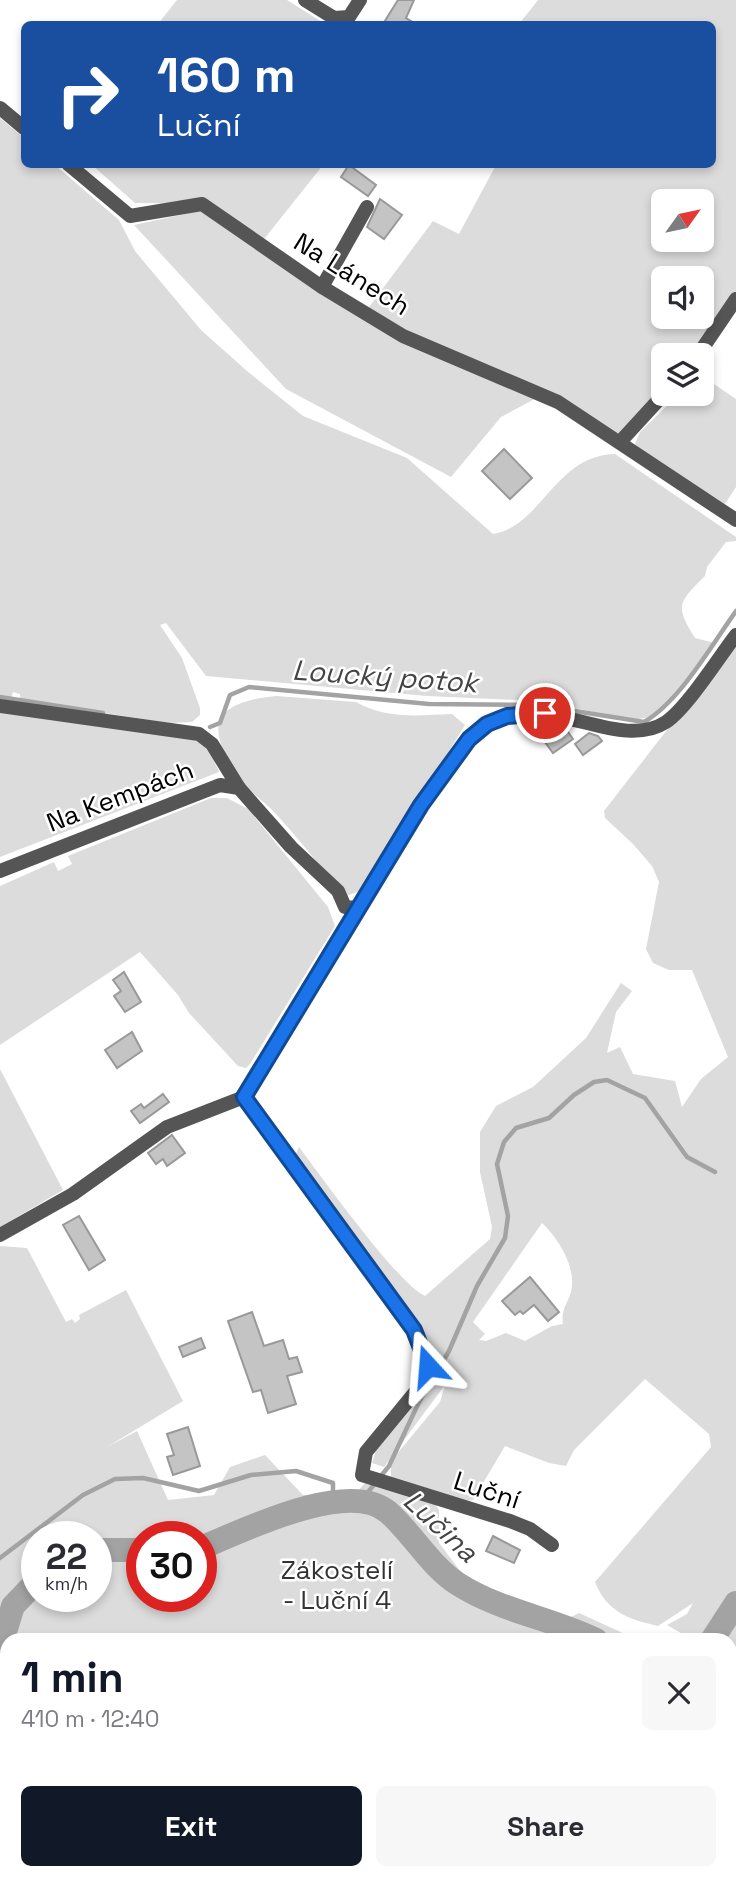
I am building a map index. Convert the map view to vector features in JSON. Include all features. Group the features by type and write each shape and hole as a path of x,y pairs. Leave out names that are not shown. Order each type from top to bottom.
{"street":[{"path":"304,0 334,18 349,17 360,0"},
{"path":"0,108 21,126"},
{"name":"Na Lánech","path":"73,168 130,216 202,204 322,287 403,336 558,402 736,520"},
{"path":"322,287 367,207"},
{"path":"706,343 736,299"},
{"path":"620,442 653,406"},
{"path":"0,1235 73,1194 167,1127 244,1097 421,805 469,739 487,724 507,716 545,713 616,728 655,727 676,712 736,635"},
{"path":"0,706 199,733 212,744 239,789 291,847 338,891 345,907 358,908"},
{"name":"Na Kempách","path":"0,871 220,785 239,789"},
{"name":"Luční","path":"244,1097 414,1330 425,1353 426,1379 366,1452 362,1475 509,1521 530,1530 552,1545"}],"green space":[{"path":"177,0 287,0 320,21 160,21"},
{"path":"538,0 736,0 736,299 706,343 651,343 652,406 620,442 542,395 501,417 451,477 286,389 134,225 208,209 202,204 135,203 95,168 321,168 261,243 366,311 433,221 459,234 494,168 716,168 716,21 521,21"},
{"path":"0,118 21,136 21,168 58,168 119,220 135,251 201,330 247,371 303,416 407,458 493,534 510,528 524,518 578,466 595,457 615,454 736,537 736,541 726,542 707,567 705,576 682,604 684,618 695,638 715,643 655,716 633,720 540,701 427,696 206,676 166,623 160,625 182,658 200,708 200,715 192,722 169,723 20,700 20,694 13,692 11,699 0,697"},
{"path":"714,384 736,399 736,487 725,504 639,450 635,444 640,432 667,406 714,406"},
{"name":"Zákostelí - Luční 4","path":"736,641 736,1633 681,1633 667,1625 687,1614 693,1603 658,1626 628,1617 606,1601 595,1582 711,1447 709,1434 645,1379 574,1450 566,1466 549,1463 505,1446 473,1500 462,1501 427,1492 439,1510 439,1543 474,1589 553,1626 579,1613 623,1633 0,1633 0,1246 27,1248 66,1322 72,1319 75,1323 80,1319 79,1315 126,1290 183,1401 107,1447 137,1431 168,1500 214,1495 230,1467 265,1455 303,1495 353,1496 367,1481 391,1479 391,1461 440,1402 445,1385 384,1467 372,1463 376,1450 431,1378 435,1357 293,1160 299,1147 380,1252 413,1288 425,1296 490,1239 492,1227 480,1172 480,1132 496,1106 533,1087 586,1038 621,983 632,991 616,1012 607,1053 620,1047 633,1074 675,1081 682,1107 701,1079 728,1057 692,970 669,970 653,963 646,949 659,882 652,866 605,818 604,811","holes":["542,1223 560,1246 569,1264 572,1283 563,1324 552,1326 525,1341 506,1333 486,1341 479,1340 485,1334 473,1322"]},
{"path":"276,696 356,702 392,714 452,714 465,725 363,890 346,896 275,813 245,785 226,757 218,728 221,718 240,703"},
{"path":"0,707 205,739 219,772 0,857"},
{"path":"211,798 227,798 248,809 328,907 335,926 250,1064 246,1068 238,1066 189,1013 178,995 140,952 0,1045 0,886 54,862 58,871 72,864 68,856"},
{"path":"0,1069 63,1190 0,1227"}],"building":[{"path":"398,0 414,0 406,18 411,21 385,21"},
{"path":"347,168 353,168 376,185 368,196 341,177"},
{"path":"380,199 402,215 384,239 367,227"},
{"path":"504,449 532,478 510,499 482,471"},
{"path":"546,724 565,728 573,739 553,753 537,731"},
{"path":"589,733 598,736 602,741 583,755 575,744"},
{"path":"124,972 141,1002 125,1012 114,996 121,991 113,980"},
{"path":"132,1032 142,1051 117,1068 105,1050"},
{"path":"163,1094 169,1102 140,1123 131,1111 141,1104 144,1108"},
{"path":"172,1135 185,1153 167,1166 163,1159 156,1164 148,1153"},
{"path":"79,1216 105,1260 89,1270 63,1225"},
{"path":"530,1277 559,1312 548,1321 534,1305 523,1314 520,1311 515,1315 502,1301"},
{"path":"252,1312 264,1346 283,1340 289,1359 297,1357 302,1372 287,1376 296,1404 268,1413 261,1390 253,1392 228,1321"},
{"path":"201,1338 205,1348 183,1357 179,1347"},
{"path":"188,1427 200,1466 173,1475 167,1457 174,1455 167,1434"},
{"path":"493,1536 520,1550 514,1563 486,1551"}],"waterway":[{"name":"Loucký potok","path":"210,727 220,723 230,695 249,687 429,704 537,705 644,722 657,713 682,687 736,611"},
{"name":"Loucký potok","path":"0,697 103,713"},
{"path":"360,1502 389,1466 419,1402 449,1351 477,1286 505,1238 508,1216 497,1164 504,1142 516,1128 549,1118 574,1095 594,1082 607,1080 645,1098 687,1157 715,1172"},
{"path":"0,1558 83,1495 115,1479 143,1478 199,1491 251,1475 296,1471 333,1483 333,1502"},
{"name":"Lučina","path":"217,1541 268,1520 322,1504 348,1501 370,1503 388,1512 439,1568 458,1584 508,1608 581,1633"},
{"name":"Lučina","path":"112,1550 126,1550"},
{"name":"Lučina","path":"5,1633 13,1606 21,1598"},
{"name":"Lučina","path":"717,1633 736,1603"}],"route":[{"path":"428,1366 414,1330 244,1097 421,805 469,739 487,724 507,716 545,713"}]}
